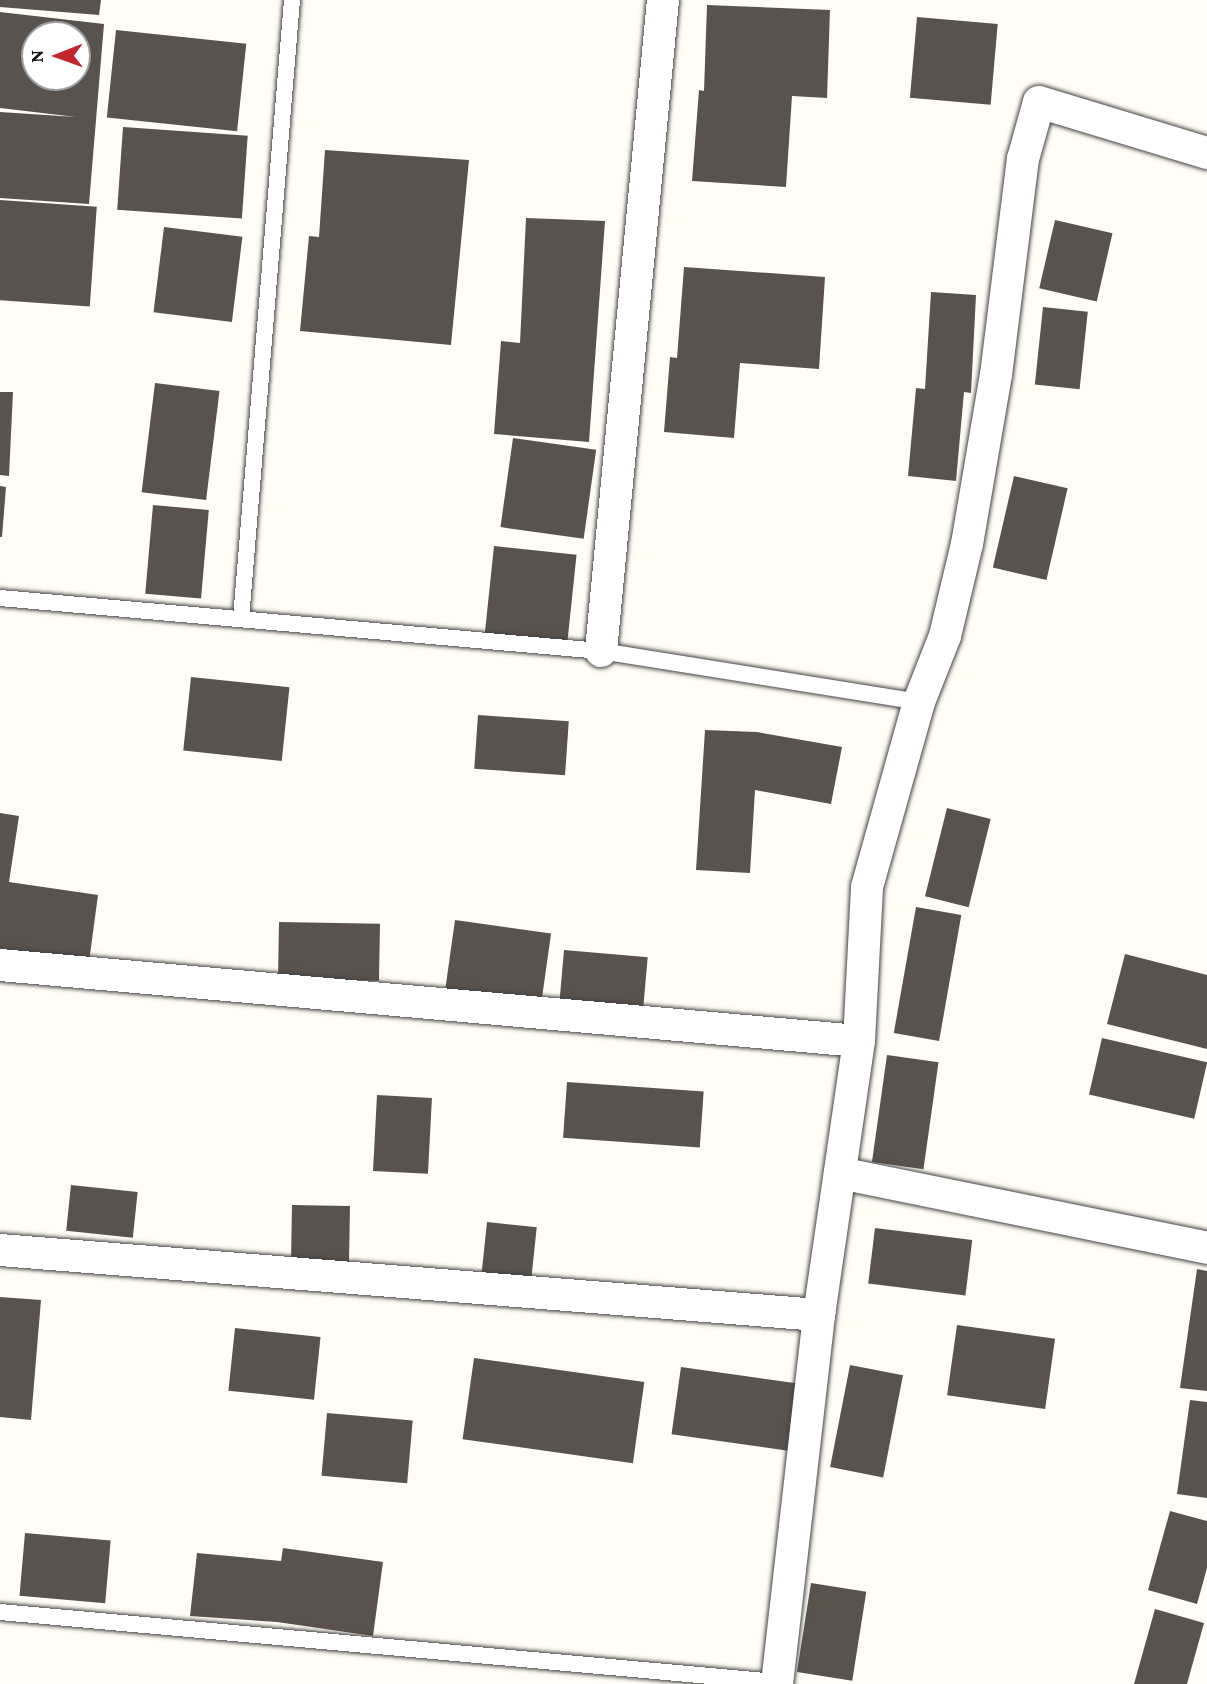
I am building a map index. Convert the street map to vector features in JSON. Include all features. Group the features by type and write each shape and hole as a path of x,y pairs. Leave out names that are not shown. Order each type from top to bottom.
{"street":[{"path":"601,651 663,0"},
{"path":"777,1683 819,1315 859,1041 867,887 919,702 945,636 967,544 996,375 1023,159 1039,102 1207,153"},
{"path":"0,965 859,1041"},
{"path":"840,1173 1207,1248"},
{"path":"0,1250 819,1315"}],"lane":[{"path":"241,619 292,0"},
{"path":"0,598 601,651 919,702"},
{"path":"0,1612 777,1683"}],"building":[{"path":"0,0 101,0 99,15 0,7"},
{"path":"707,5 830,10 827,98 792,96 786,187 692,181 699,90 704,91"},
{"path":"0,12 78,21 21,21 21,91 91,91 91,22 104,24 89,204 0,198 0,112 76,117 0,108"},
{"path":"917,17 998,24 991,105 910,98"},
{"path":"116,30 246,44 237,131 107,118"},
{"path":"123,127 248,136 242,219 117,210"},
{"path":"325,150 469,160 451,345 300,331 309,236 319,237"},
{"path":"0,200 97,207 90,307 0,300"},
{"path":"526,218 605,221 589,442 494,434 501,341 520,343"},
{"path":"1055,220 1112,233 1097,301 1039,288"},
{"path":"164,227 242,237 232,322 154,312"},
{"path":"684,267 825,277 819,369 740,363 734,438 664,432 670,357 677,358"},
{"path":"931,292 976,295 971,393 964,392 956,481 908,476 916,388 925,389"},
{"path":"1043,307 1088,312 1080,389 1035,385"},
{"path":"155,383 220,391 206,500 142,492"},
{"path":"0,392 13,392 9,476 0,475"},
{"path":"513,438 596,450 584,539 500,527"},
{"path":"1014,476 1068,488 1046,580 993,568"},
{"path":"0,486 6,487 2,537 0,537"},
{"path":"153,505 209,510 201,599 145,594"},
{"path":"494,546 577,555 567,645 484,637"},
{"path":"191,677 289,687 282,761 183,751"},
{"path":"478,715 569,721 565,775 474,769"},
{"path":"705,730 757,732 842,747 831,804 755,790 750,873 696,870"},
{"path":"947,808 991,819 969,907 925,896"},
{"path":"0,813 19,816 9,882 98,895 89,962 0,949"},
{"path":"916,907 961,915 939,1041 894,1033"},
{"path":"455,920 551,933 539,1017 443,1003"},
{"path":"279,922 380,924 379,981 278,979"},
{"path":"564,950 648,957 643,1016 559,1009"},
{"path":"1125,954 1207,975 1207,1049 1107,1024"},
{"path":"1102,1038 1207,1062 1194,1119 1089,1095"},
{"path":"887,1055 938,1062 923,1169 872,1162"},
{"path":"567,1082 704,1092 700,1147 563,1138"},
{"path":"377,1095 432,1098 428,1174 373,1171"},
{"path":"71,1185 138,1192 133,1238 66,1231"},
{"path":"292,1205 350,1206 349,1262 291,1261"},
{"path":"487,1222 537,1227 531,1282 481,1277"},
{"path":"875,1228 972,1240 965,1296 868,1284"},
{"path":"1197,1269 1207,1271 1207,1391 1180,1388"},
{"path":"0,1297 41,1300 31,1420 0,1417"},
{"path":"957,1325 1055,1339 1045,1409 947,1395"},
{"path":"235,1328 321,1337 314,1400 228,1391"},
{"path":"474,1358 644,1382 633,1463 463,1439"},
{"path":"850,1365 903,1375 883,1477 830,1467"},
{"path":"681,1367 798,1383 788,1451 672,1434"},
{"path":"1190,1400 1207,1402 1207,1498 1177,1494"},
{"path":"327,1413 413,1420 407,1483 322,1476"},
{"path":"1170,1511 1207,1521 1207,1568 1197,1604 1148,1590"},
{"path":"25,1533 111,1540 105,1603 20,1596"},
{"path":"283,1548 383,1562 373,1636 277,1622 190,1616 197,1553 281,1561"},
{"path":"811,1583 866,1592 852,1681 797,1672"},
{"path":"1155,1609 1204,1623 1187,1684 1134,1684"}]}
